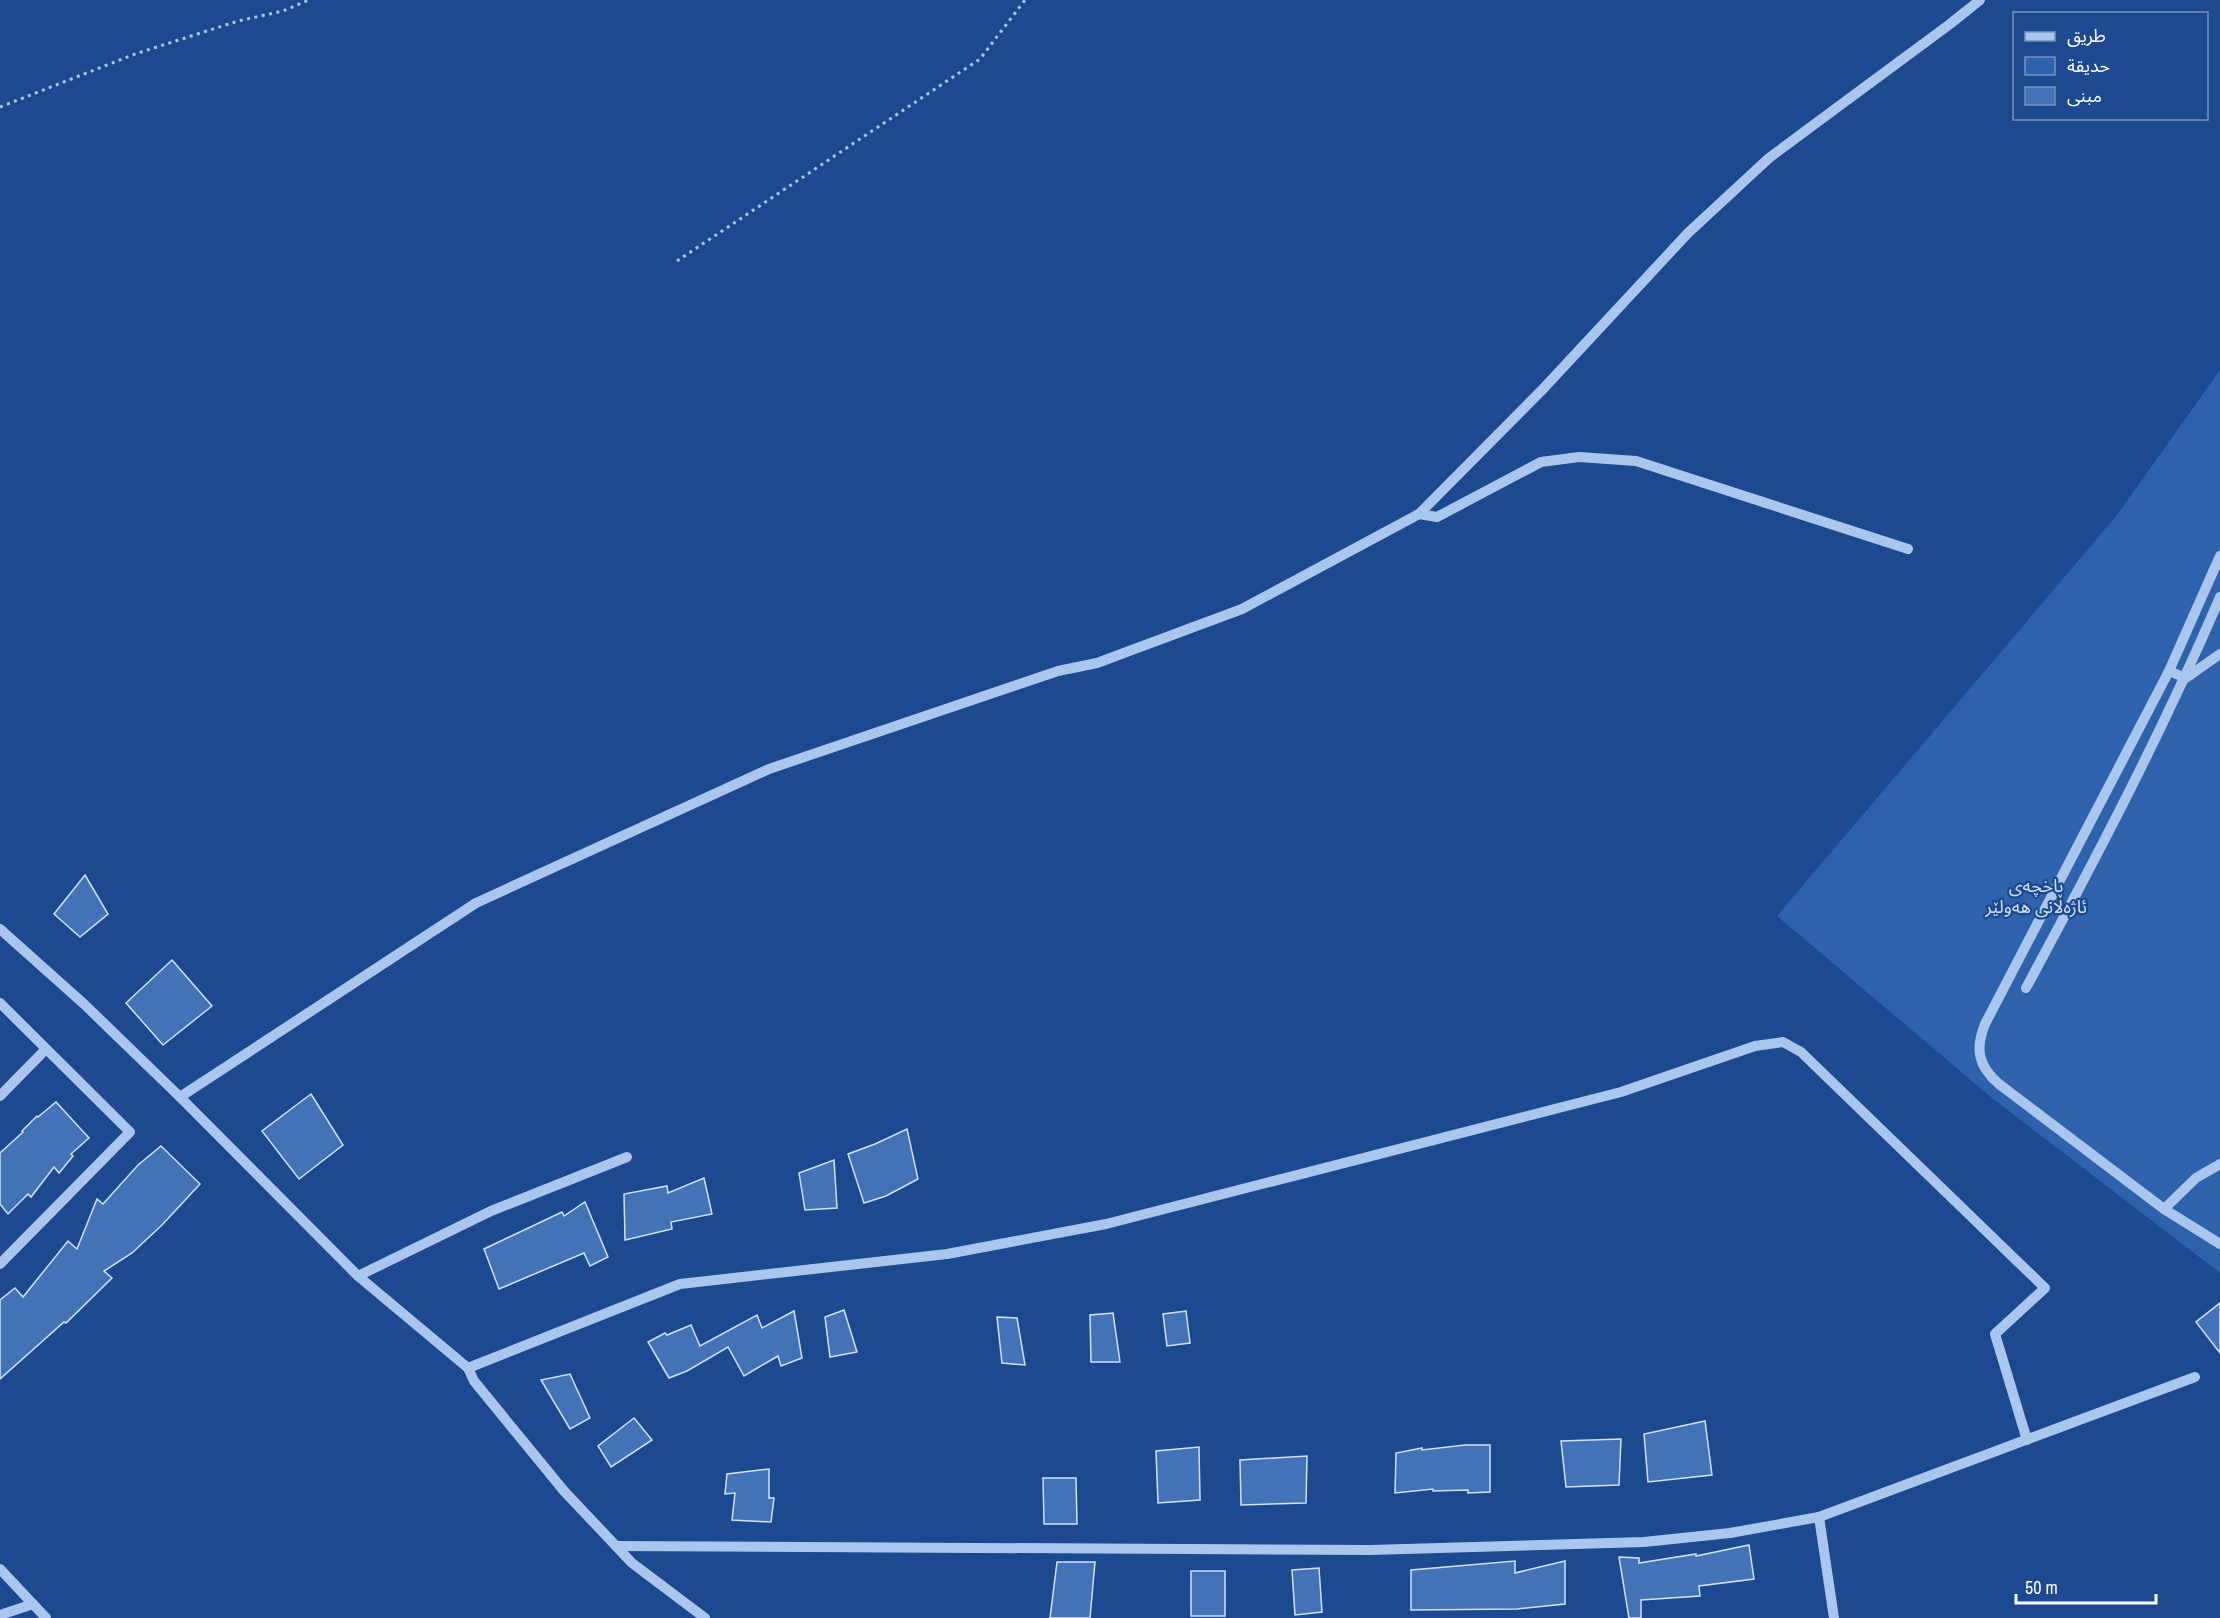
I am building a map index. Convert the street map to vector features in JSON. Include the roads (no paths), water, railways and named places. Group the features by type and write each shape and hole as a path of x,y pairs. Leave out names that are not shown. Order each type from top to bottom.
{"street":[{"path":"180,1097 476,903 769,769 1058,671 1097,663 1242,609 1419,514 1543,389 1688,233 1768,158 1980,0"},
{"path":"1419,514 1437,517 1541,462 1579,457 1636,461 1908,549"},
{"path":"2220,556 2169,671 1985,1023 1978,1047 1984,1068 1999,1084 2164,1209 2220,1245"},
{"path":"2026,988 2112,828 2186,678 2220,597"},
{"path":"2186,678 2220,654"},
{"path":"2169,671 2186,678"},
{"path":"0,930 84,1004 358,1276 468,1368 474,1382 564,1491 632,1563 705,1618"},
{"path":"0,1003 130,1132 0,1264"},
{"path":"468,1368 680,1284 947,1254 1106,1224 1621,1092 1755,1046 1783,1042 1801,1052 2045,1288 1995,1334 2027,1440"},
{"path":"0,1096 46,1049"},
{"path":"358,1276 490,1211 627,1157"},
{"path":"2164,1209 2196,1178 2220,1164"},
{"path":"616,1546 1370,1550 1644,1542 1730,1533 1819,1517 2195,1377"},
{"path":"1819,1517 1834,1618"},
{"path":"0,1569 46,1618"},
{"path":"0,1615 33,1604"}],"park label":[{"name":"باخچەی ئاژەڵانی هەولێر","path":"2036,895"}]}
